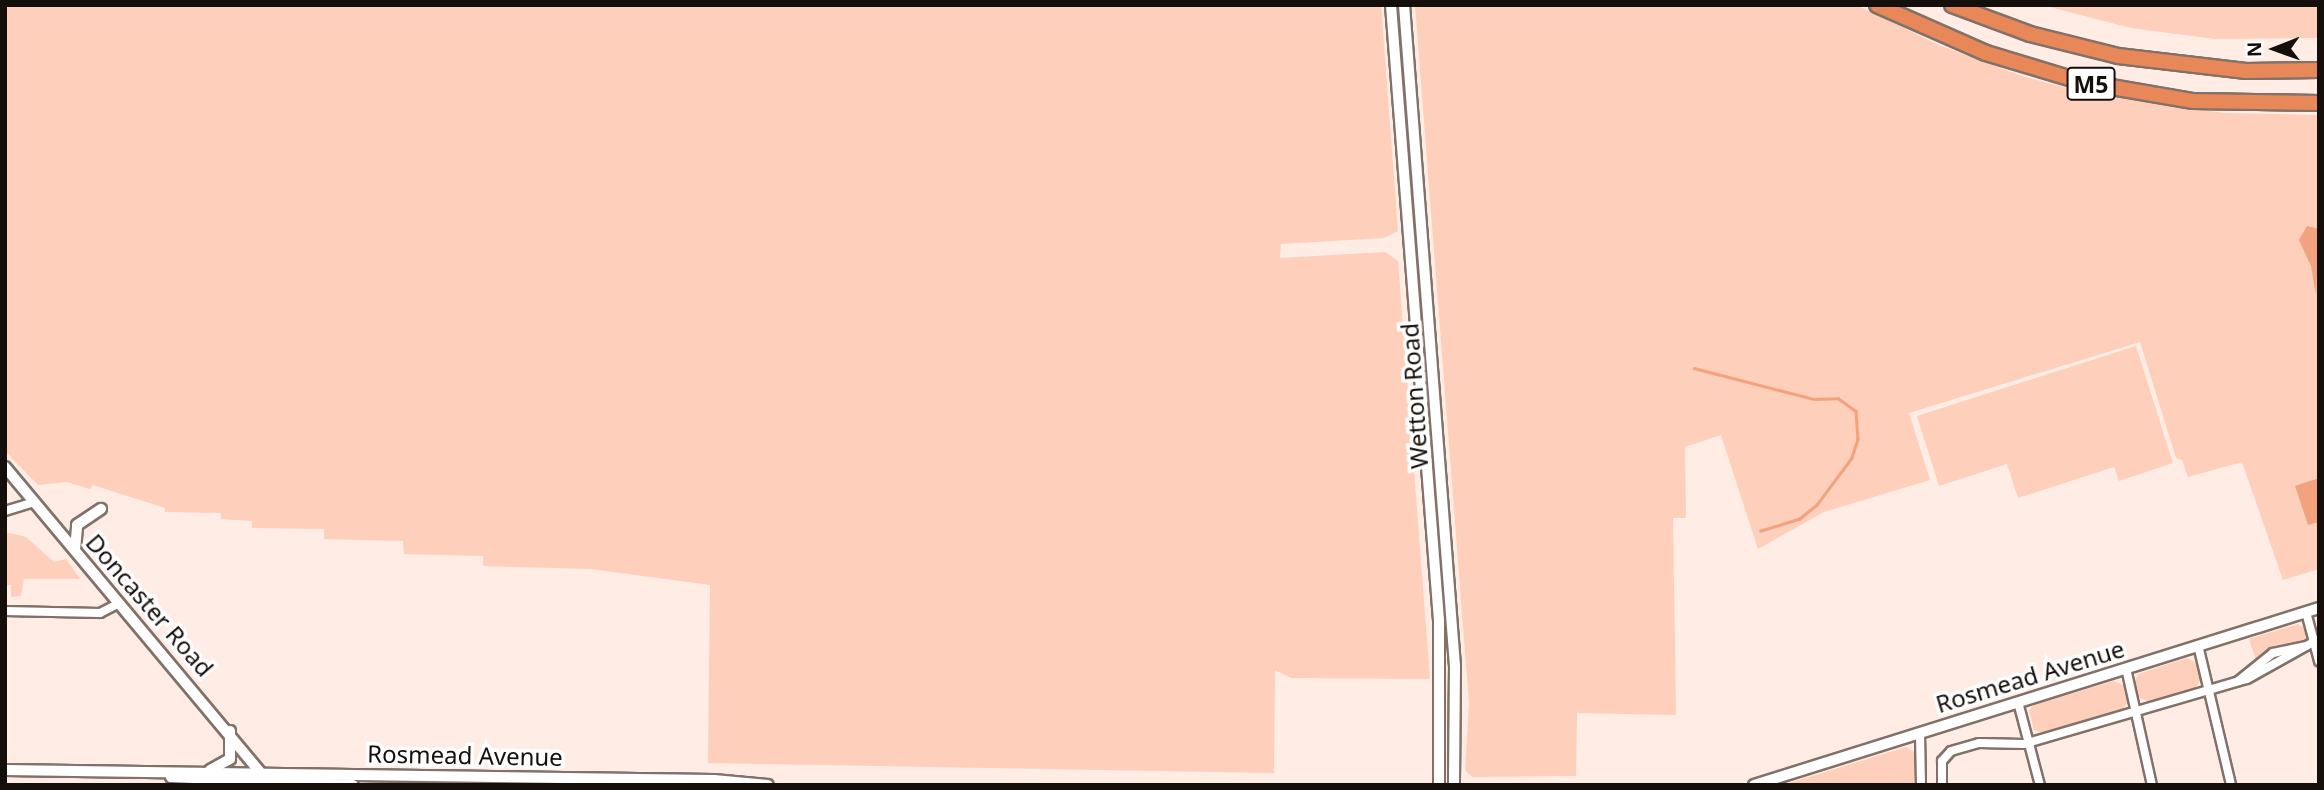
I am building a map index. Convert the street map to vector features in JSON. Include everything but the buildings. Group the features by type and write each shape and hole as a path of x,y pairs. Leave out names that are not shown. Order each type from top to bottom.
{"highway":[{"name":"M5","path":"1877,5 1986,53 2082,82 2193,101 2319,103"},
{"name":"M5","path":"1952,5 2030,34 2118,56 2232,70 2319,70"}],"main road":[{"name":"Wetton Road","path":"1391,5 1439,621 1438,785"},
{"name":"Wetton Road","path":"1405,5 1455,666 1454,785"},
{"name":"Rosmead Avenue","path":"1754,785 2319,608"},
{"path":"208,771 230,759 230,731"},
{"name":"Rosmead Avenue","path":"5,770 160,774 262,772 488,781 768,785"},
{"name":"Rosmead Avenue","path":"160,774 190,780 354,785"}],"street":[{"name":"Doncaster Road","path":"5,467 230,731 270,784"},
{"path":"5,511 36,502"},
{"path":"75,551 77,525 101,509"},
{"path":"5,611 100,613 120,603"},
{"path":"2306,612 2319,661"},
{"path":"1942,785 1942,761 1951,751 1979,743 2029,742 2208,690 2237,681 2273,653 2314,642"},
{"path":"2198,645 2231,785"},
{"path":"2126,668 2152,785"},
{"path":"2018,702 2040,785"},
{"path":"1920,733 1921,785"}],"shaded area":[{"path":"5,5 1381,5 1398,231 1384,238 1281,244 1280,258 1385,252 1398,261 1430,679 1291,678 1275,670 1274,773 708,763 710,585 591,569 483,566 483,556 404,554 403,541 324,539 324,529 252,528 252,521 221,519 221,513 165,512 165,508 93,485 90,489 67,482 38,485 5,451"},
{"path":"1415,5 1856,5 1939,45 2022,76 2086,93 2224,113 2319,115 2319,569 2283,580 2242,462 2188,477 2182,460 2176,458 2140,342 1909,413 1930,480 1824,512 1758,549 1721,435 1685,447 1686,518 1673,518 1676,715 1577,713 1576,776 1472,777 1465,770 1469,703"},
{"path":"2042,5 2319,5 2319,38 2215,39 2131,28"},
{"path":"2307,226 2319,229 2316,295 2311,266 2299,240"},
{"path":"2136,346 2173,463 2119,481 2114,467 2018,498 2007,464 1939,486 1917,416"},
{"path":"2319,478 2319,522 2308,525 2295,486"},
{"path":"5,532 26,537 54,562 66,559 80,579 24,579 21,596 11,597 11,585 5,585"},
{"path":"2298,624 2306,629 2305,641 2256,660 2249,639"},
{"path":"2187,658 2196,663 2201,679 2195,689 2149,702 2138,697 2134,683 2138,674"},
{"path":"2114,681 2125,686 2128,701 2123,709 2043,733 2034,730 2029,710 2034,705"},
{"path":"1906,747 1914,752 1916,785 1783,785"}],"waterway":[{"path":"1694,368 1814,399 1838,398 1856,411 1858,439 1852,458 1817,505 1800,519 1761,531"}]}
